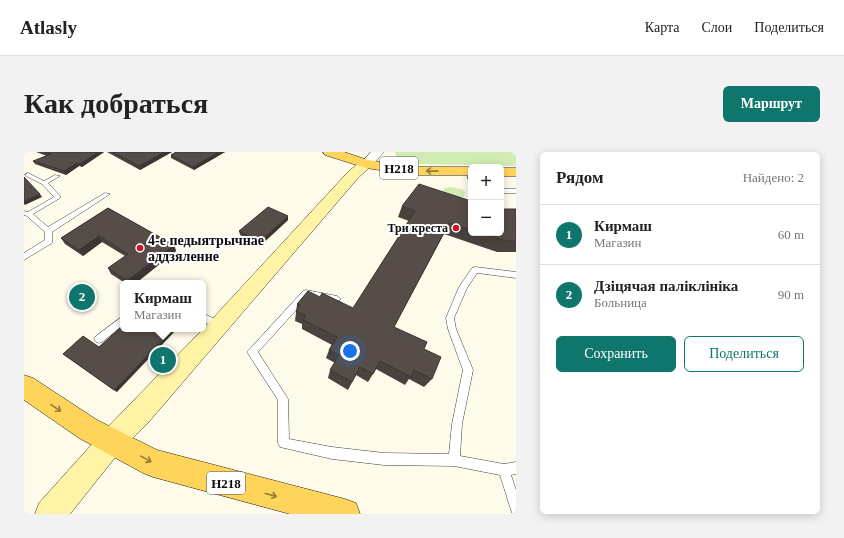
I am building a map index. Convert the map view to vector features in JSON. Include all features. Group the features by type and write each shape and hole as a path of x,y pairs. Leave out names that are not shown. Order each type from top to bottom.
{"main road":[{"name":"Н218","path":"330,152 372,158 413,170 468,174"},
{"path":"211,321 353,175 372,158"},
{"path":"504,172 516,172"},
{"path":"50,514 112,440 138,415 202,332"},
{"name":"Н218","path":"24,386 88,429 112,440 154,463 345,514"}],"lane":[{"path":"24,257 49,241 48,232 26,214 58,197 44,183 28,175"},
{"path":"44,183 57,176"},
{"path":"504,191 516,191"},
{"path":"48,232 107,194"},
{"path":"454,460 457,424 468,370 452,329 450,318 463,287 475,270 516,275"},
{"path":"337,299 306,293 252,352 283,399 284,443 332,453 384,459 454,460 504,470 516,468"},
{"path":"99,339 120,322"},
{"path":"504,470 516,509"}],"green space":[{"path":"395,152 516,152 516,166 504,166 504,164 420,164 397,158"},
{"path":"450,187 461,189 466,192 460,203 440,196 445,188"}],"building":[{"path":"44,152 98,152 80,164 77,163 64,171 33,161 51,154"},
{"path":"112,152 165,152 139,166"},
{"path":"176,152 219,152 193,167 171,155"},
{"path":"24,177 40,194 24,201"},
{"path":"419,184 468,200 468,229 449,223 394,327 427,342 424,349 441,357 432,379 414,370 411,377 380,361 373,374 360,367 352,382 330,370 339,355 329,350 337,337 303,320 306,316 296,311 300,305 297,304 308,291 320,297 322,293 353,308 415,211 402,206"},
{"path":"268,207 288,216 260,242 239,231"},
{"name":"4-е педыятрычнае аддзяленне","path":"108,208 174,245 128,280 126,280 108,268 128,254 99,236 79,250 61,238"},
{"path":"504,209 516,209 516,241 506,241 490,236 504,236"},
{"path":"120,328 120,332 170,332 114,390 63,354 83,336 99,347"}],"place":[{"name":"Три креста","path":"456,228"},
{"name":"4-е педыятрычнае аддзяленне","path":"140,248"},
{"name":"Дзіцячая паліклініка","path":"82,297"},
{"name":"Кирмаш","path":"163,360"}]}
